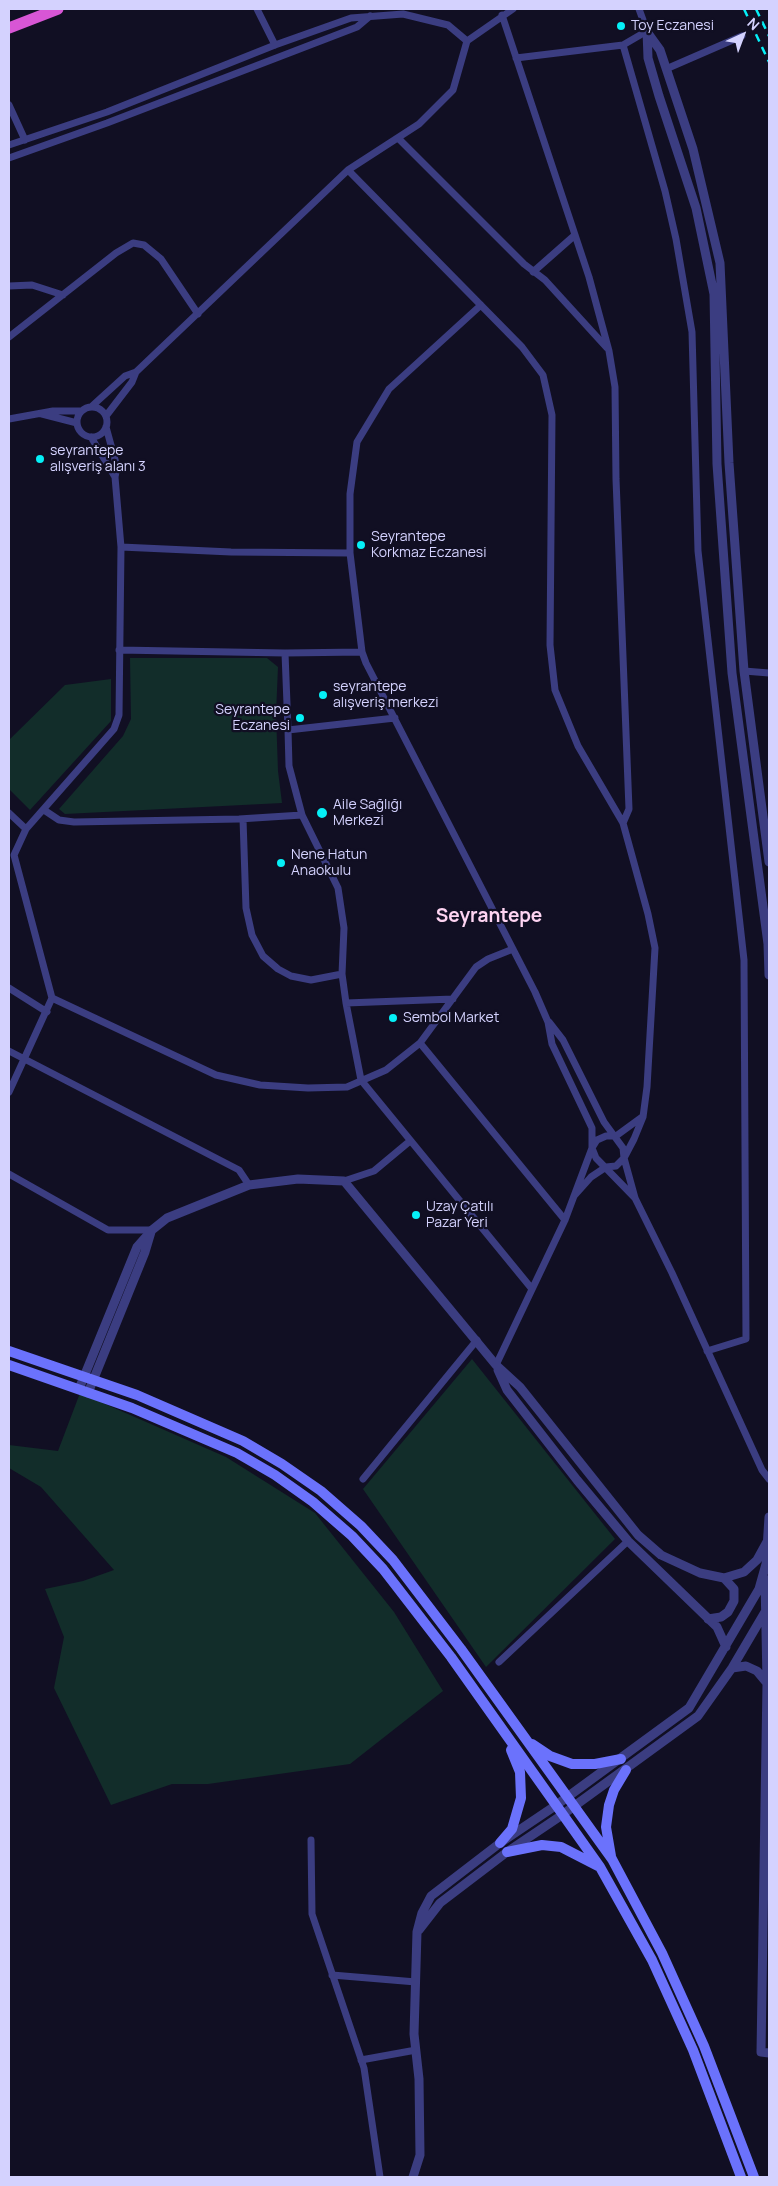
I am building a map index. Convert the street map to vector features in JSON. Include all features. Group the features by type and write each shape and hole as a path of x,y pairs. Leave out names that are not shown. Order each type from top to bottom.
{"highway":[{"path":"9,28 58,9"}],"main road":[{"path":"9,1351 137,1395 243,1441 282,1464 321,1491 361,1526 393,1560 461,1649 612,1860 662,1953 704,2046 754,2177"},
{"path":"9,1366 132,1408 237,1453 275,1475 313,1502 352,1536 383,1569 450,1657 600,1867 652,1960 693,2050 741,2177"},
{"path":"500,1843 512,1829 521,1798 520,1772 506,1735"},
{"path":"527,1741 550,1756 572,1764 595,1764 621,1759"},
{"path":"612,1860 606,1827 609,1805 614,1790 626,1770"},
{"path":"507,1852 542,1845 560,1847 600,1867"}],"street":[{"path":"257,9 275,45"},
{"path":"9,419 53,411 82,411 91,407 125,376 136,372 348,170 419,124 453,90 467,41 512,9"},
{"path":"639,9 647,31 660,50 693,149 720,263 730,463 744,672 769,862"},
{"path":"9,145 107,112 275,45 351,18 370,15 403,14 448,25 467,41"},
{"path":"9,158 107,123 357,27 370,15"},
{"path":"502,15 575,235 609,351 615,386 623,693 629,809 622,823"},
{"path":"516,58 623,45 647,31"},
{"path":"647,31 648,58 696,208 714,294 717,464 732,673 768,944 769,975"},
{"path":"666,69 742,36"},
{"path":"623,45 665,191 676,239 692,332 698,551 744,960 746,1339 707,1351"},
{"path":"9,105 25,140"},
{"path":"398,138 534,272 545,280 609,351"},
{"path":"348,170 522,348 543,375 552,415 550,645 555,690 578,746 622,823 648,914 655,948 647,1087 642,1117 634,1139 624,1158 616,1166 606,1167 591,1177 574,1196"},
{"path":"534,272 575,235"},
{"path":"9,337 116,253 133,243 144,245 161,259 198,314"},
{"path":"9,286 32,285 62,295"},
{"path":"481,304 389,389 357,442 350,494 350,553 362,652 513,948 548,1022 563,1040 604,1122 623,1148 635,1198 762,1470 769,1479"},
{"path":"9,1092 52,998 14,856 26,829 114,729 119,715 122,547 116,477 117,467 106,427 106,416 132,382 136,372"},
{"path":"91,407 100,409 106,416"},
{"path":"77,424 82,411"},
{"path":"42,414 77,424 82,433 91,437 116,477"},
{"path":"91,437 100,434 106,427"},
{"path":"122,547 231,552 350,553"},
{"path":"119,650 285,653 362,652"},
{"path":"285,653 289,766 302,816 338,888 344,928 342,974 361,1080 532,1289"},
{"path":"744,672 769,672"},
{"path":"288,730 395,718"},
{"path":"44,810 59,820 74,822 302,816"},
{"path":"9,813 26,829"},
{"path":"243,819 246,908 252,935 263,956 278,969 291,976 311,980 342,974"},
{"path":"52,998 216,1075 260,1085 308,1088 347,1086 386,1070 420,1043 476,967 488,959 513,948"},
{"path":"9,988 47,1012"},
{"path":"346,1003 453,999"},
{"path":"548,1022 552,1044 592,1128 592,1148 596,1158 635,1198"},
{"path":"420,1043 565,1220"},
{"path":"9,1050 24,1060 240,1170 249,1185"},
{"path":"496,1365 565,1220 592,1148 597,1140 606,1136 616,1136 642,1117"},
{"path":"83,1391 145,1252 152,1230 167,1218 249,1185 298,1179 344,1181 374,1171 410,1141"},
{"path":"9,1174 108,1230 152,1230"},
{"path":"344,1181 496,1365 520,1387 638,1535 661,1555 700,1573 724,1578 744,1572 757,1560 768,1540"},
{"path":"363,1480 477,1340"},
{"path":"496,1365 508,1390 577,1480 628,1541 716,1627 726,1647"},
{"path":"769,1517 765,1612 767,1683 761,2052 769,2053"},
{"path":"499,1662 628,1541"},
{"path":"413,2177 420,2155 419,2079 414,2034 417,1932 422,1913 431,1896 500,1843 556,1806 689,1708 760,1589 766,1564"},
{"path":"708,1619 721,1617 728,1612 734,1601 734,1589 724,1578"},
{"path":"417,1932 440,1903 507,1852 626,1770 698,1716 732,1668 765,1612 769,1599"},
{"path":"732,1668 746,1666 752,1668 767,1683"},
{"path":"311,1840 312,1914 362,2060 380,2177"},
{"path":"332,1975 416,1982"},
{"path":"362,2060 416,2050"}],"green space":[{"path":"130,658 267,658 278,667 276,714 278,771 282,803 65,814 59,809 123,736 131,719"},
{"path":"111,679 111,721 30,810 9,789 9,740 65,685"},
{"path":"472,1359 615,1539 486,1667 363,1489"},
{"path":"80,1393 226,1457 315,1513 394,1612 443,1691 350,1764 208,1784 172,1784 111,1805 54,1688 64,1637 45,1589 83,1581 114,1570 41,1487 9,1468 9,1445 58,1451"}],"railway":[{"path":"744,9 769,62"},
{"path":"756,9 769,36"}],"place":[{"name":"Toy Eczanesi","path":"621,26"},
{"name":"seyrantepe alışveriş alanı 3","path":"40,459"},
{"name":"Seyrantepe Korkmaz Eczanesi","path":"361,545"},
{"name":"seyrantepe alışveriş merkezi","path":"323,695"},
{"name":"Seyrantepe Eczanesi","path":"300,718"},
{"name":"Aile Sağlığı Merkezi","path":"322,813"},
{"name":"Nene Hatun Anaokulu","path":"281,863"},
{"name":"Sembol Market","path":"393,1018"},
{"name":"Uzay Çatılı Pazar Yeri","path":"416,1215"}],"district":[{"name":"Seyrantepe","path":"489,917"}]}
